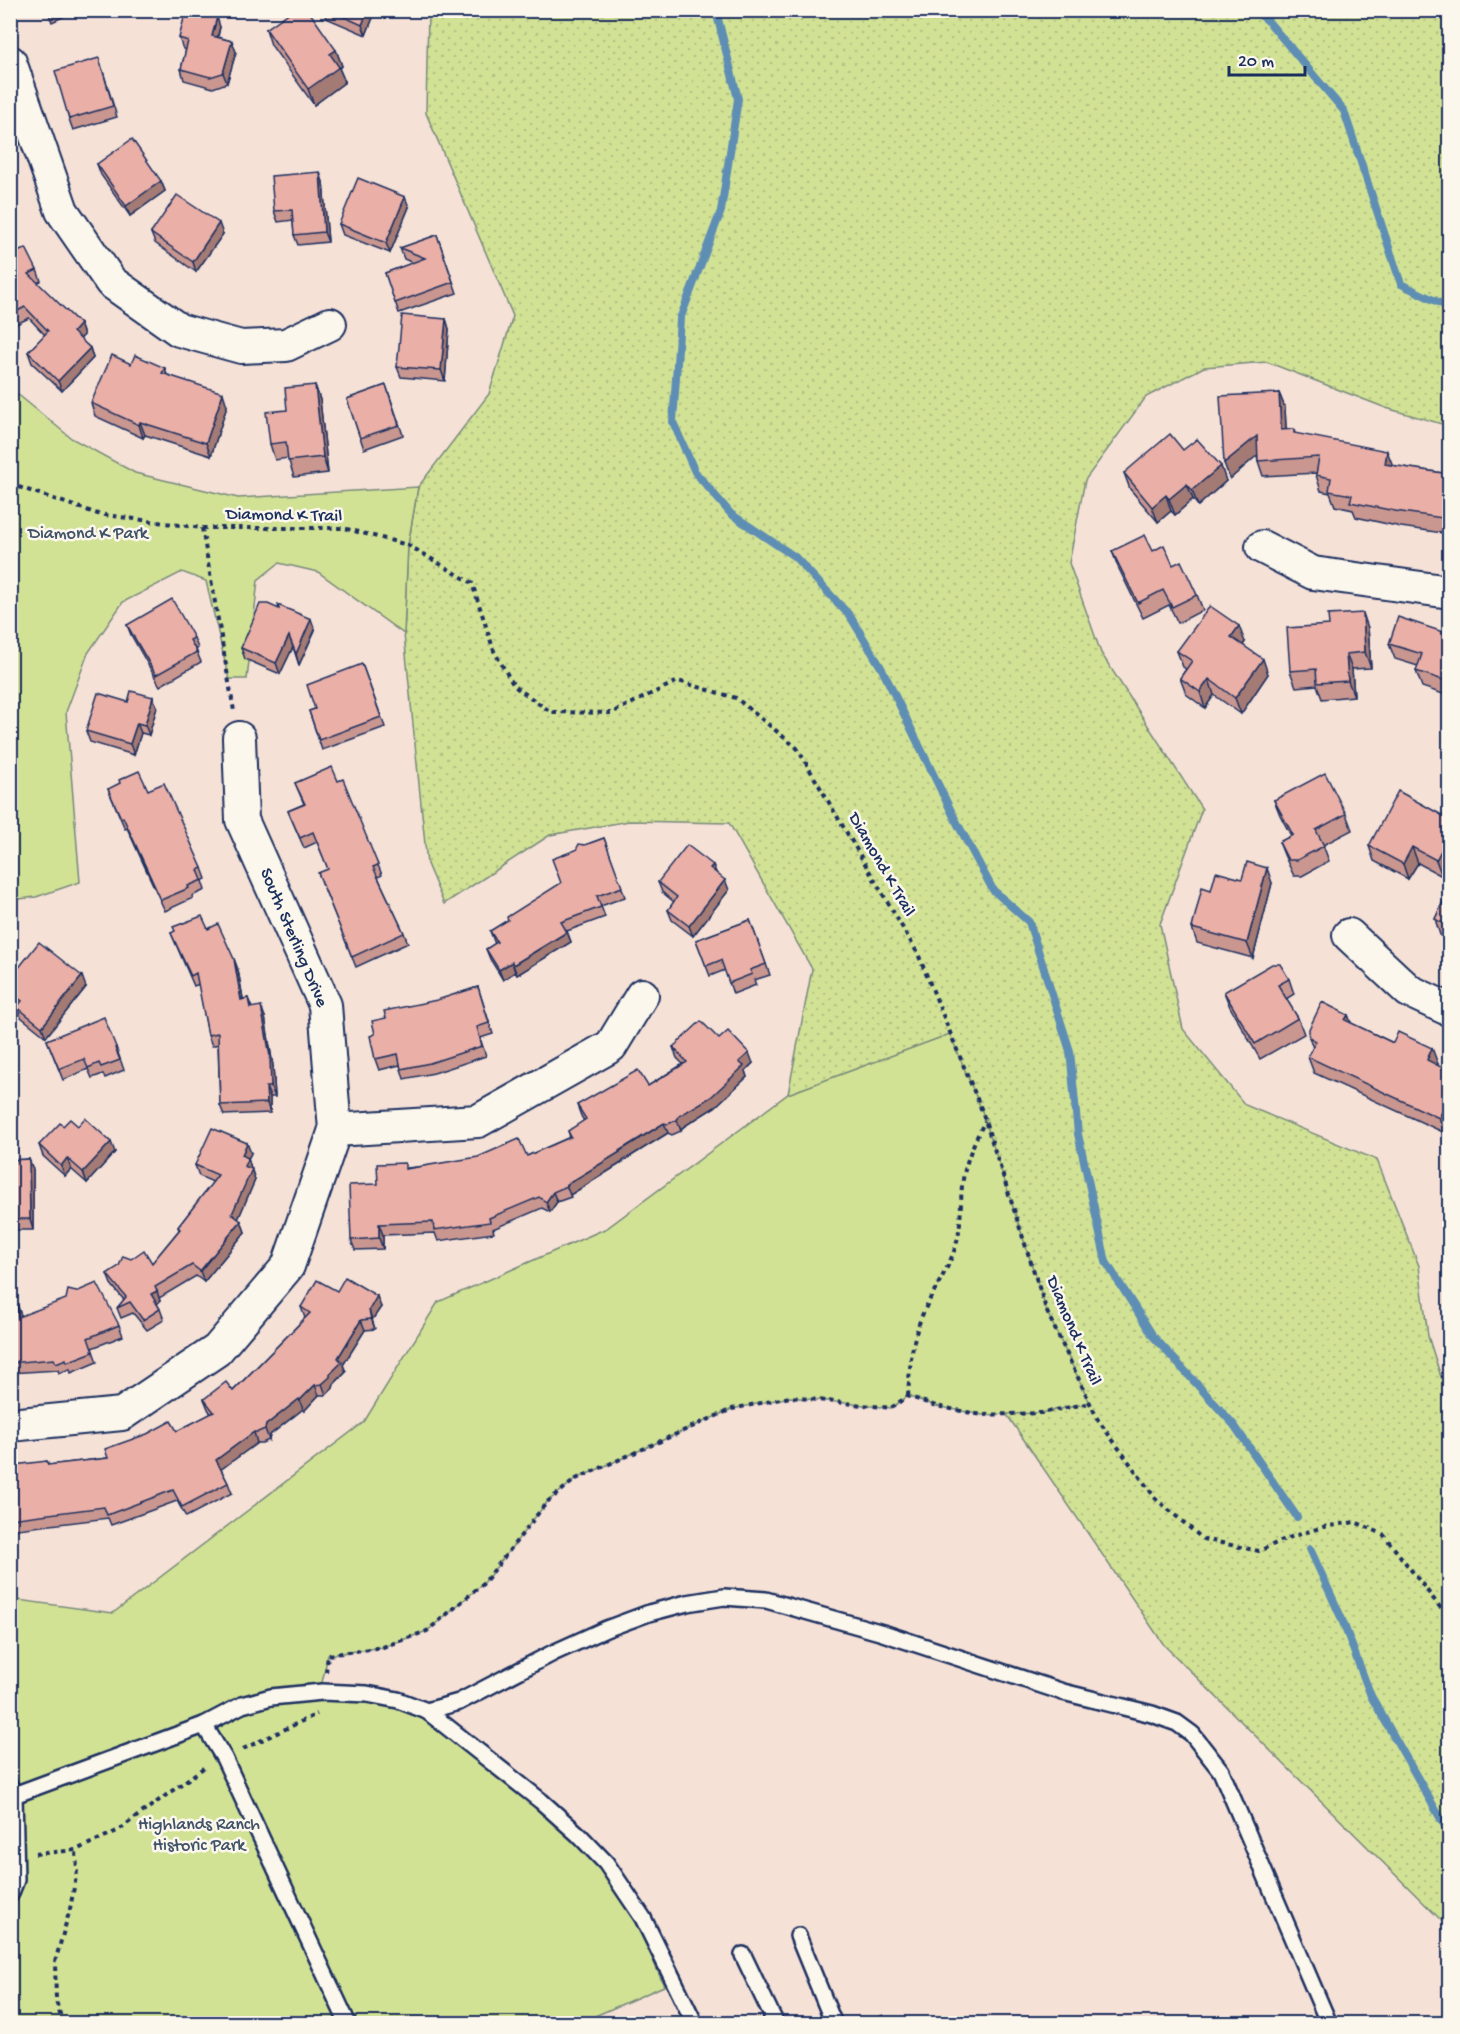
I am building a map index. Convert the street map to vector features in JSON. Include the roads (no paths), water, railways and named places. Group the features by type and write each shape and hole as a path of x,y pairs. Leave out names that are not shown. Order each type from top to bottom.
{"street":[{"path":"10,62 62,211 111,282 179,330 241,347 286,345 330,324"},
{"path":"1262,547 1313,573 1449,592"},
{"name":"South Sterling Drive","path":"10,1425 122,1414 217,1350 288,1266 335,1130 325,1005 242,820 239,738"},
{"path":"1349,935 1409,991 1449,1010"},
{"path":"335,1130 478,1121 611,1046 642,995"}],"lane":[{"path":"427,1711 459,1702 553,1653 606,1629 649,1613 687,1603 724,1597 766,1600 883,1633 1063,1692 1152,1714 1177,1723 1192,1734 1221,1771 1329,2024"},
{"path":"10,1895 16,1880 12,1790 204,1725 242,1705 272,1697 322,1692 367,1694 398,1700 427,1711 541,1801 579,1835 606,1863 643,1918 696,2024"},
{"path":"204,1725 224,1758 348,2024"},
{"path":"798,1936 834,2024"},
{"path":"743,1955 776,2024"}],"waterway":[{"path":"718,10 718,19 738,99 721,211 680,319 673,422 695,472 731,514 795,557 850,616 882,669 955,819 993,890 1029,922 1070,1051 1078,1134 1106,1262 1153,1336 1234,1425 1297,1517"},
{"path":"1254,10 1267,20 1344,111 1401,284 1450,308"},
{"path":"1310,1549 1341,1617 1371,1696 1450,1835"}],"park label":[{"name":"Diamond K Park","path":"88,534"},
{"name":"Highlands Ranch Historic Park","path":"199,1835"}]}
